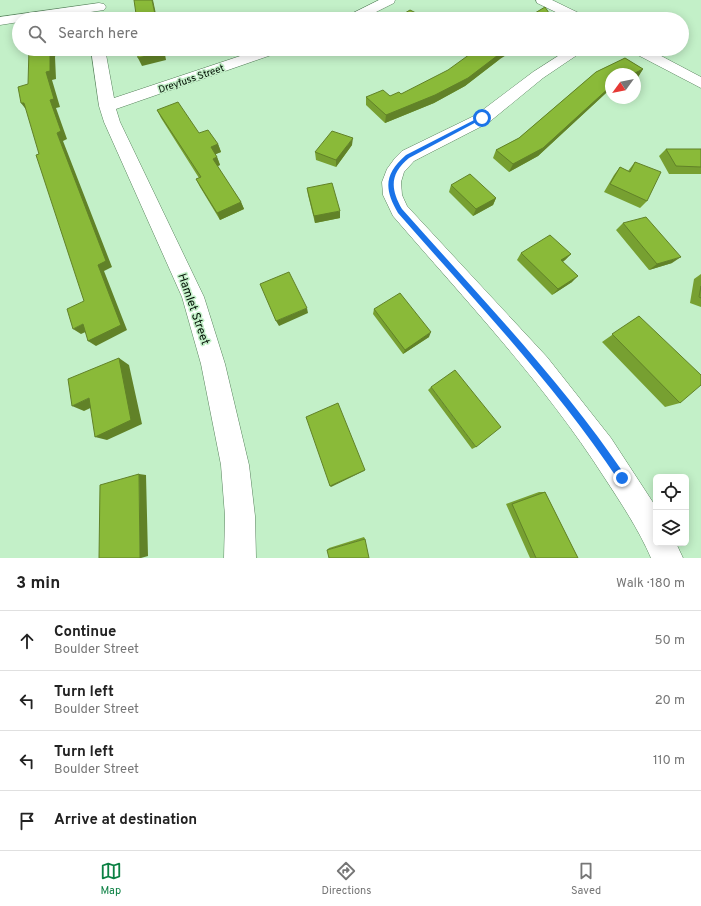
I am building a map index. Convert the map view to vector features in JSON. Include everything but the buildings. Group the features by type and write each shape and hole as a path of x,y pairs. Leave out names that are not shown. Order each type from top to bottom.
{"street":[{"path":"366,12 389,0"},
{"path":"542,0 566,12"},
{"path":"74,12 99,9"},
{"path":"0,21 12,20"},
{"name":"Hamlet Street","path":"99,56 107,106 112,122 193,297 213,364 235,465 240,516 240,558"},
{"name":"Dreyfuss Street","path":"107,106 254,56"},
{"path":"568,56 538,74 482,118 408,156 399,164 392,176 390,187 392,198 400,211 558,390 592,433 622,478 653,531"},
{"path":"650,56 701,83"},
{"path":"662,546 668,558"}],"route":[{"path":"482,118 408,156 399,164 392,176 390,187 392,198 400,211 558,390 592,433 622,478"}]}
